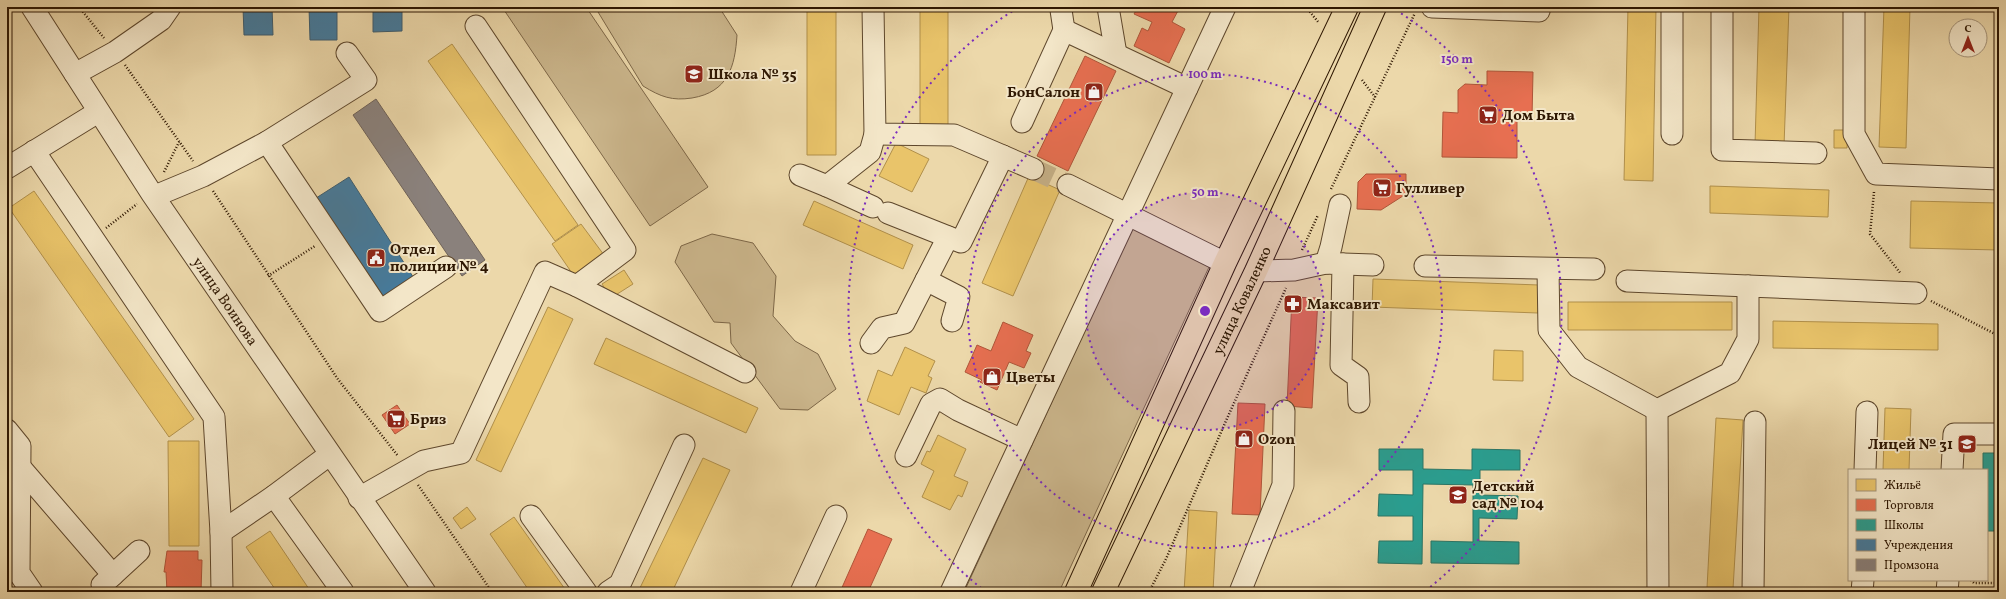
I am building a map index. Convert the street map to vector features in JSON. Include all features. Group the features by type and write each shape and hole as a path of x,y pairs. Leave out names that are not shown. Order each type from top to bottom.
{"main road":[{"name":"улица Коваленко","path":"1076,592 1225,263 1346,7"},
{"name":"улица Коваленко","path":"1103,592 1256,271 1375,7"},
{"path":"1225,263 1256,271"}],"street":[{"name":"улица Воинова","path":"32,7 98,112 329,455 424,592"},
{"path":"75,74 115,52 162,20 170,7"},
{"path":"828,186 870,152 875,134 873,7"},
{"path":"1022,122 1064,30 1063,7"},
{"path":"951,592 1225,7"},
{"path":"1432,7 1539,11 1540,7"},
{"path":"1672,7 1672,134"},
{"path":"1722,7 1722,150 1816,153"},
{"path":"1854,7 1854,134 1876,174 1999,179"},
{"path":"1106,8 1116,54"},
{"path":"476,26 625,250 578,286"},
{"path":"1064,30 1187,88"},
{"path":"155,196 203,176 267,142 366,80 348,53"},
{"path":"7,168 98,112"},
{"path":"875,134 954,135 1034,170"},
{"path":"267,142 380,311 446,267"},
{"path":"34,151 214,417 221,532 222,592"},
{"path":"800,175 961,242 1003,156"},
{"path":"1068,185 1225,263"},
{"path":"1330,203 1341,365 1358,377 1359,402"},
{"path":"871,343 882,328 904,323 948,237"},
{"path":"1256,271 1294,270 1334,263 1373,265"},
{"path":"1426,266 1594,269"},
{"path":"1548,269 1549,330 1578,367 1658,410"},
{"path":"359,498 424,461 461,452 545,272 578,286 745,372"},
{"path":"926,280 959,297 952,321"},
{"path":"1627,281 1916,293"},
{"path":"1658,410 1730,373 1748,339 1748,286"},
{"path":"906,456 931,404 940,399 958,410 1022,440"},
{"path":"1658,410 1658,592"},
{"path":"1240,592 1283,485 1284,411"},
{"path":"1866,469 1867,412"},
{"path":"1753,592 1755,422"},
{"path":"7,430 20,446 19,573 32,592"},
{"path":"1952,469 1954,434 1999,434"},
{"path":"608,592 620,584 684,445"},
{"path":"221,532 274,496 329,455"},
{"path":"20,467 107,580 139,551"},
{"path":"274,496 343,592"},
{"path":"531,516 586,592"},
{"path":"800,592 836,516"},
{"path":"1862,581 1862,592"},
{"path":"1948,581 1948,592"}],"path":[{"path":"79,7 115,52 203,176 337,378 408,470 492,592"},
{"path":"1149,592 1166,559 1294,270 1308,234 1330,203 1417,7"},
{"path":"1876,174 1870,234 1916,293 1999,336"},
{"path":"268,276 330,237"},
{"path":"1972,581 1999,583"}],"shaded area":[{"path":"502,7 586,7 708,187 650,226"},
{"path":"595,7 719,7 737,35 734,58 727,76 722,84 714,90 704,95 692,98 678,99 655,93 643,86"},
{"path":"1139,228 1209,267 1059,592 964,592 1132,229"},
{"path":"712,234 753,243 776,276 773,316 795,341 818,354 836,389 808,410 780,409 731,343 730,323 714,322 675,262 681,246"}],"building: Жильё":[{"path":"807,7 836,7 836,155 807,155"},
{"path":"920,7 948,7 948,126 920,126"},
{"path":"1628,7 1656,7 1653,181 1624,180"},
{"path":"1759,7 1789,7 1784,146 1755,145"},
{"path":"1884,7 1910,7 1906,148 1879,147"},
{"path":"452,44 578,225 555,241 428,61"},
{"path":"1834,130 1848,130 1847,148 1834,148"},
{"path":"896,143 929,159 912,192 879,176"},
{"path":"1029,176 1060,190 1013,296 982,283"},
{"path":"1710,186 1829,190 1828,217 1710,213"},
{"path":"34,191 194,419 169,437 9,208"},
{"path":"814,201 913,245 903,269 803,225"},
{"path":"1911,201 1999,203 1999,250 1910,248"},
{"path":"581,224 604,255 574,276 552,244"},
{"path":"624,270 633,284 611,298 602,284"},
{"path":"1373,279 1539,285 1538,313 1372,307"},
{"path":"1568,302 1732,302 1732,330 1568,330"},
{"path":"548,307 573,319 501,472 476,460"},
{"path":"1773,321 1938,324 1938,350 1773,348"},
{"path":"606,338 758,408 746,433 594,364"},
{"path":"905,347 935,361 928,376 932,378 926,393 911,387 899,415 867,401 878,370 892,376"},
{"path":"1494,350 1523,351 1523,381 1493,380"},
{"path":"1885,408 1911,409 1909,469 1883,469"},
{"path":"1716,418 1743,420 1733,589 1707,588"},
{"path":"938,435 966,449 954,476 968,482 962,497 958,495 950,510 922,497 934,471 921,464 927,451 930,452"},
{"path":"168,441 199,441 199,546 169,546"},
{"path":"703,458 730,470 672,592 638,592"},
{"path":"467,507 476,519 461,529 453,518"},
{"path":"1189,510 1217,512 1213,592 1184,592"},
{"path":"514,517 567,592 530,592 490,534"},
{"path":"270,531 311,592 277,592 246,547"}],"building: Торговля":[{"path":"1138,7 1180,7 1172,22 1185,29 1169,63 1134,46 1142,28 1148,31 1152,22 1134,14"},
{"path":"1085,56 1116,71 1068,171 1037,156"},
{"name":"Дом Быта","path":"1487,71 1533,72 1532,118 1517,118 1517,158 1442,157 1443,112 1458,113 1458,90 1465,84 1487,85"},
{"name":"Гулливер","path":"1366,174 1406,174 1406,194 1381,210 1357,209 1358,182"},
{"path":"1292,297 1318,298 1312,408 1287,406"},
{"path":"1003,322 1033,335 1026,351 1031,353 1024,368 1009,362 997,390 980,382 982,380 965,372 977,345 991,351"},
{"path":"1238,403 1265,404 1260,515 1232,514"},
{"name":"Бриз","path":"397,405 410,424 395,434 382,415"},
{"path":"868,529 892,539 868,592 840,592"},
{"path":"167,551 198,551 198,560 202,560 201,592 167,592 166,572 164,572"}],"building: Школы":[{"path":"1379,449 1423,449 1423,469 1472,470 1472,449 1520,450 1520,470 1480,470 1480,495 1518,496 1517,519 1479,518 1479,541 1519,542 1519,564 1431,563 1431,541 1473,542 1473,485 1423,484 1422,564 1378,563 1379,541 1413,541 1413,516 1378,516 1379,494 1413,495 1413,470 1379,470"},
{"path":"1983,453 1999,453 1999,531 1988,531 1988,469 1983,469"}],"building: Учреждения":[{"path":"243,7 272,7 273,35 244,35"},
{"path":"309,7 337,7 337,40 310,40"},
{"path":"373,7 402,7 402,31 373,32"},
{"name":"Отдел полиции № 4","path":"349,177 417,283 382,306 313,200"}],"building: Промзона":[{"path":"376,99 485,260 462,276 353,115"}],"tunnel":[{"path":"1033,169 1068,185"}],"place":[{"name":"Школа № 35","path":"694,74"},
{"name":"БонСалон","path":"1094,92"},
{"name":"Дом Быта","path":"1488,115"},
{"name":"Гулливер","path":"1382,188"},
{"name":"Отдел полиции № 4","path":"376,258"},
{"name":"Максавит","path":"1293,304"},
{"name":"Цветы","path":"992,377"},
{"name":"Бриз","path":"396,419"},
{"name":"Ozon","path":"1244,439"},
{"name":"Лицей № 31","path":"1967,444"},
{"name":"Детский сад № 104","path":"1458,495"}]}
